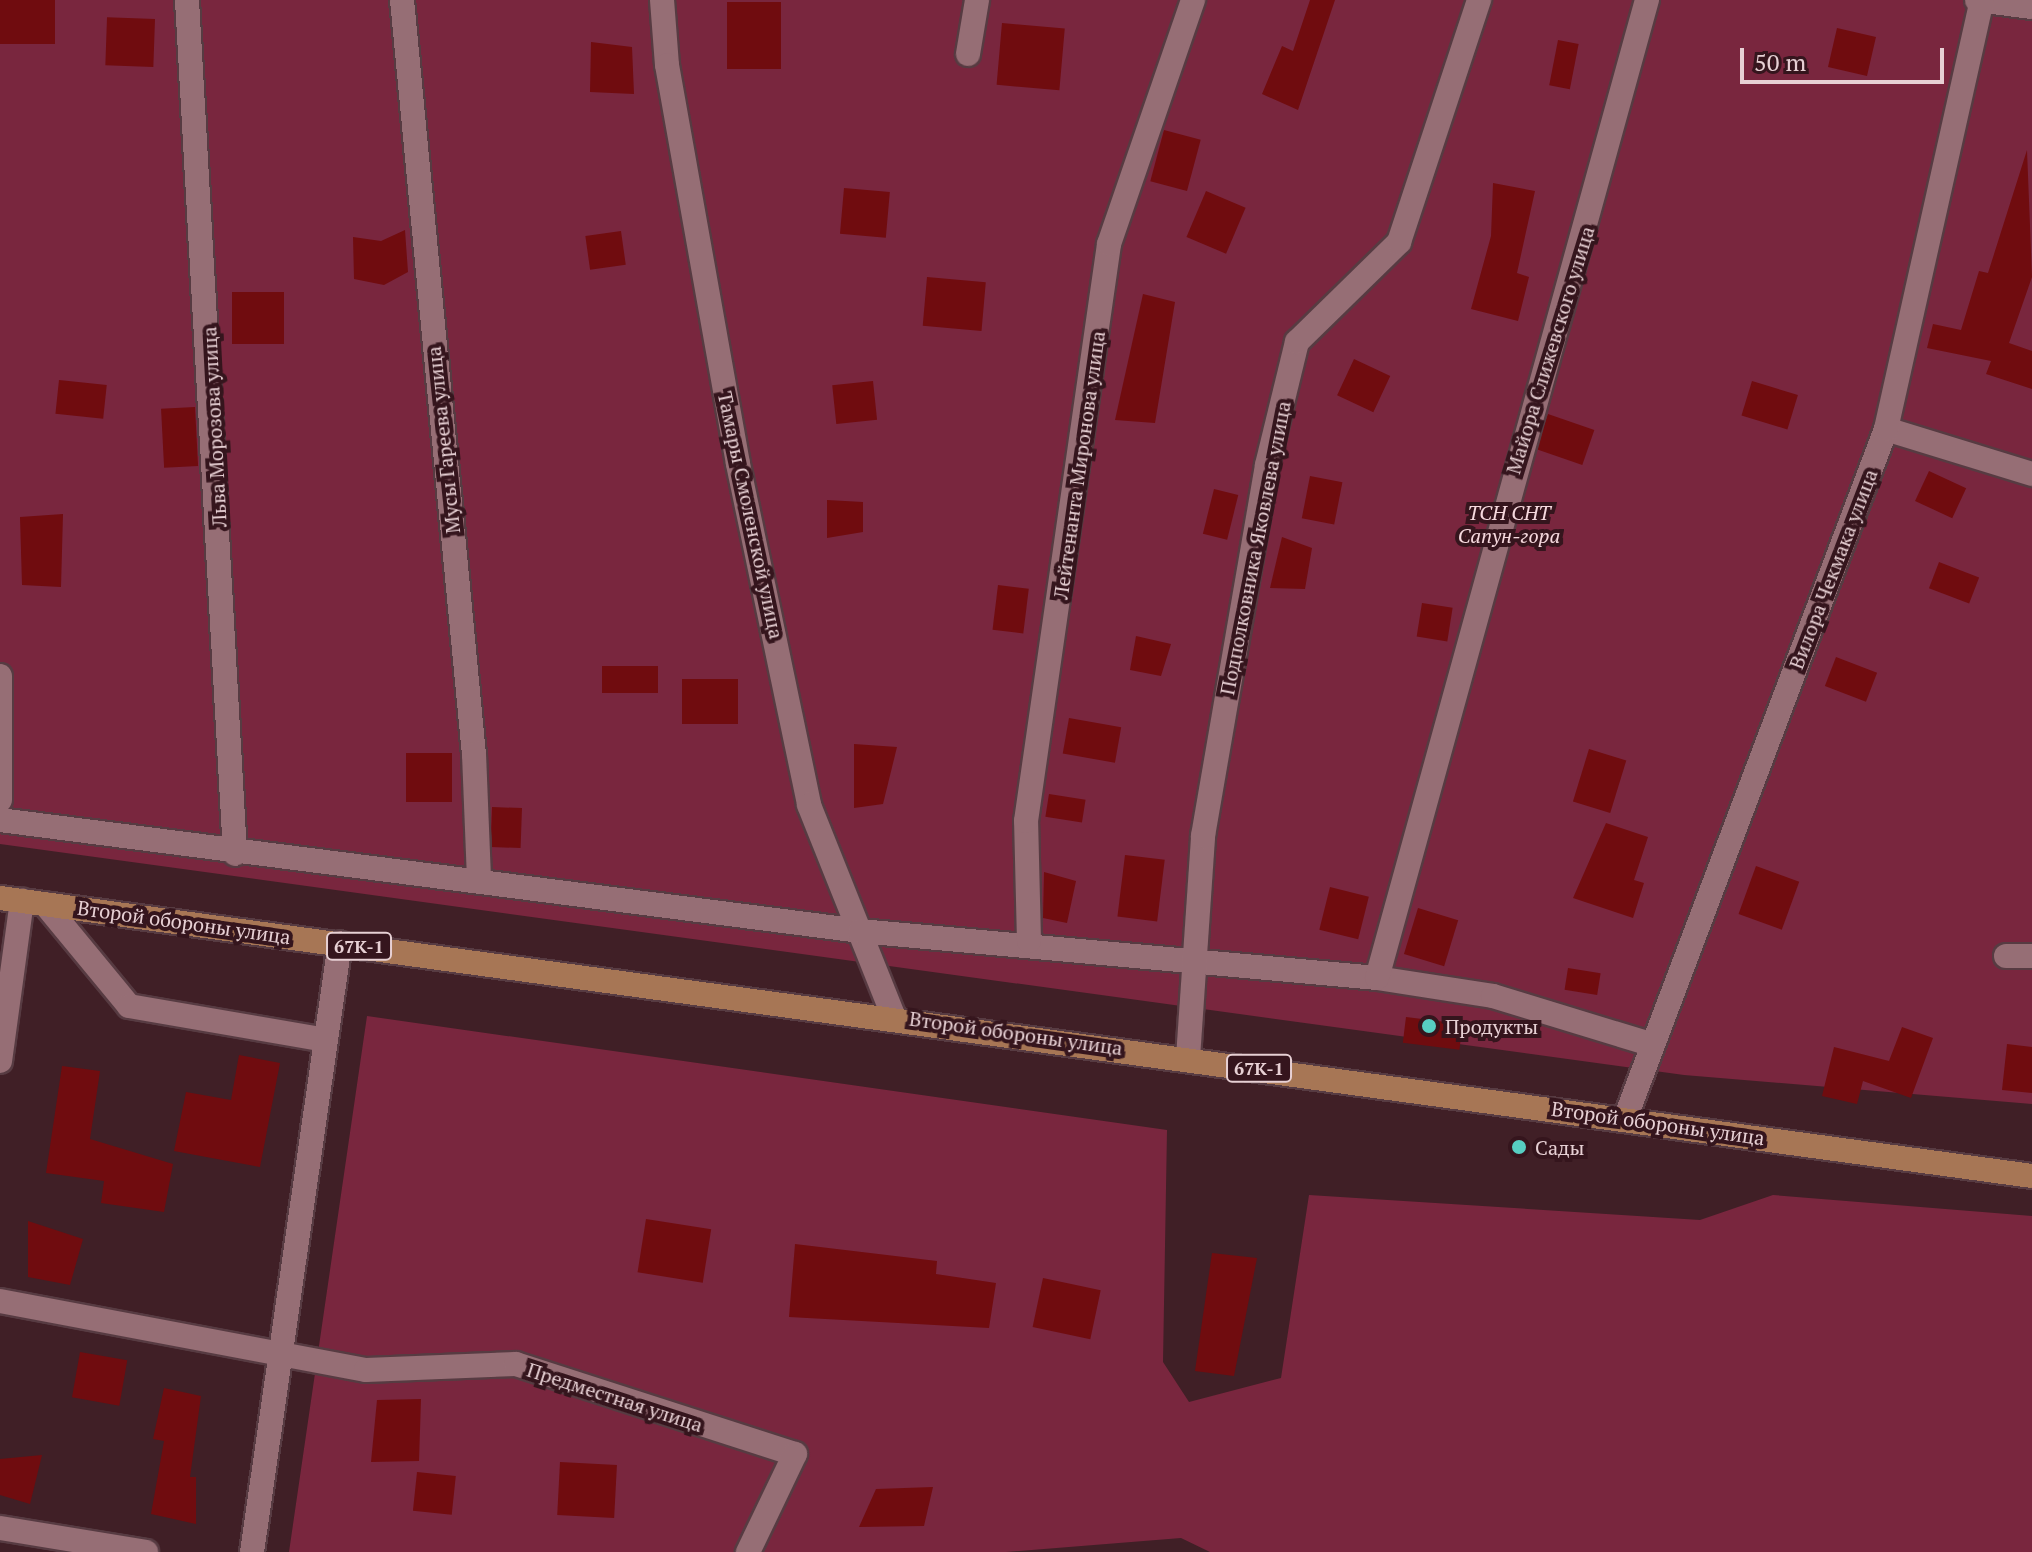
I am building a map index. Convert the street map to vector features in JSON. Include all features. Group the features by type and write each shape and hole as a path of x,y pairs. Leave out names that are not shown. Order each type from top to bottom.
{"main road":[{"name":"Второй обороны улица","path":"22,901 893,1015 2032,1176"}],"street":[{"name":"Льва Морозова улица","path":"187,0 235,854"},
{"name":"Мусы Гареева улица","path":"402,0 474,754 479,881"},
{"name":"Тамары Смоленской улица","path":"662,0 667,65 738,464 809,805 893,1015"},
{"path":"968,54 977,0"},
{"name":"Лейтенанта Миронова улица","path":"1029,941 1026,821 1109,244 1193,0"},
{"name":"Подполковника Яковлева улица","path":"1188,1058 1203,836 1267,465 1297,342 1399,242 1479,0"},
{"name":"Майора Слижевского улица","path":"1377,978 1647,0"},
{"path":"1980,0 2032,7"},
{"name":"Вилора Чекмака улица","path":"1625,1119 1886,429 1980,0"},
{"path":"1886,429 2032,474"},
{"path":"0,676 0,800"},
{"path":"0,820 235,854 479,881 860,931 1029,941 1377,978 1493,996 1653,1045"},
{"path":"22,901 129,1006 325,1040"},
{"path":"0,1061 22,901"},
{"path":"252,1552 277,1348 340,943"},
{"path":"2006,956 2032,956"},
{"path":"0,1301 277,1348"},
{"name":"Предместная улица","path":"277,1348 366,1370 516,1364 795,1454 748,1552"},
{"path":"0,1528 146,1552"}],"green space":[{"name":"ТСН СНТ Сапун-гора","path":"0,0 2032,0 2032,1104 1684,1075 0,844"},
{"path":"367,1016 1167,1130 1163,1362 1189,1402 1281,1378 1309,1195 1700,1220 1773,1195 2032,1216 2032,1552 1210,1552 1181,1538 1006,1552 289,1552"}],"building":[{"path":"0,0 55,0 55,44 0,44"},
{"path":"1310,0 1335,0 1298,110 1262,94 1282,46 1293,51"},
{"path":"727,2 781,2 781,69 727,69"},
{"path":"107,17 155,19 153,67 105,65"},
{"path":"1002,23 1065,28 1059,90 997,85"},
{"path":"1837,28 1876,37 1867,76 1828,67"},
{"path":"1558,40 1579,44 1570,89 1549,85"},
{"path":"591,42 632,47 634,94 590,92"},
{"path":"1164,130 1201,140 1187,191 1150,181"},
{"path":"2027,150 2032,277 2009,343 2032,351 2032,389 1986,374 1991,361 1927,348 1933,324 1961,330 1979,271 1988,273"},
{"path":"1493,183 1535,191 1517,273 1529,277 1518,321 1471,309 1491,236"},
{"path":"844,188 890,192 886,238 840,234"},
{"path":"1206,191 1246,208 1226,254 1186,237"},
{"path":"405,230 408,272 384,285 354,279 353,237 381,241"},
{"path":"621,231 626,265 590,270 585,236"},
{"path":"927,277 986,282 982,331 923,326"},
{"path":"232,292 284,292 284,344 232,344"},
{"path":"1143,294 1175,302 1155,423 1115,420"},
{"path":"1354,359 1390,376 1373,412 1337,395"},
{"path":"59,380 107,385 103,419 55,414"},
{"path":"873,381 877,420 836,424 832,385"},
{"path":"1752,381 1798,395 1787,429 1741,415"},
{"path":"195,407 198,466 164,468 161,409"},
{"path":"1548,414 1594,430 1582,465 1536,449"},
{"path":"1929,471 1966,488 1952,518 1915,501"},
{"path":"1310,476 1342,482 1334,525 1302,518"},
{"path":"1214,489 1238,495 1227,540 1203,534"},
{"path":"827,500 863,502 863,532 827,538"},
{"path":"63,514 61,587 22,585 20,517"},
{"path":"1282,537 1312,548 1305,589 1270,588"},
{"path":"1939,562 1979,577 1969,604 1929,588"},
{"path":"998,585 1029,589 1023,633 993,630"},
{"path":"1422,603 1453,608 1447,641 1417,637"},
{"path":"1136,636 1171,644 1161,676 1130,670"},
{"path":"1836,657 1877,673 1866,702 1825,686"},
{"path":"602,666 658,666 658,693 602,693"},
{"path":"682,679 738,679 738,724 682,724"},
{"path":"1069,718 1121,727 1115,763 1063,753"},
{"path":"854,744 897,747 883,804 854,808"},
{"path":"1589,749 1626,760 1610,813 1573,802"},
{"path":"406,753 452,753 452,802 406,802"},
{"path":"1049,794 1086,800 1082,823 1045,817"},
{"path":"492,807 522,808 521,848 491,847"},
{"path":"1606,823 1648,837 1634,880 1644,883 1633,918 1573,898"},
{"path":"1125,855 1165,860 1157,921 1117,917"},
{"path":"1756,866 1799,882 1782,930 1739,914"},
{"path":"1044,872 1076,881 1067,923 1043,918"},
{"path":"1330,887 1369,897 1358,939 1319,930"},
{"path":"1418,908 1458,920 1444,966 1404,954"},
{"path":"1568,968 1601,973 1597,995 1565,990"},
{"path":"1406,1017 1463,1024 1459,1050 1403,1043"},
{"path":"1902,1027 1933,1038 1911,1098 1863,1081 1857,1104 1822,1096 1834,1047 1889,1061"},
{"path":"2007,1044 2032,1047 2032,1093 2002,1090"},
{"path":"239,1055 280,1063 260,1167 174,1151 186,1092 231,1100"},
{"path":"62,1066 100,1071 90,1139 173,1164 164,1212 101,1203 104,1181 46,1173"},
{"path":"646,1219 711,1229 703,1283 638,1272"},
{"path":"28,1221 83,1239 70,1285 28,1277"},
{"path":"795,1244 937,1261 936,1274 996,1283 989,1328 789,1317"},
{"path":"1212,1253 1257,1258 1234,1376 1195,1371"},
{"path":"1043,1278 1101,1290 1090,1339 1033,1327"},
{"path":"80,1352 127,1360 119,1406 72,1397"},
{"path":"164,1388 201,1396 190,1477 196,1477 196,1524 151,1514 164,1441 153,1439"},
{"path":"421,1399 419,1461 371,1462 377,1400"},
{"path":"42,1455 30,1504 0,1495 0,1459"},
{"path":"560,1462 617,1465 614,1518 557,1515"},
{"path":"417,1472 456,1476 452,1515 413,1511"},
{"path":"933,1487 924,1526 859,1527 876,1489"}],"place":[{"name":"Продукты","path":"1429,1026"},
{"name":"Сады","path":"1519,1147"}]}
